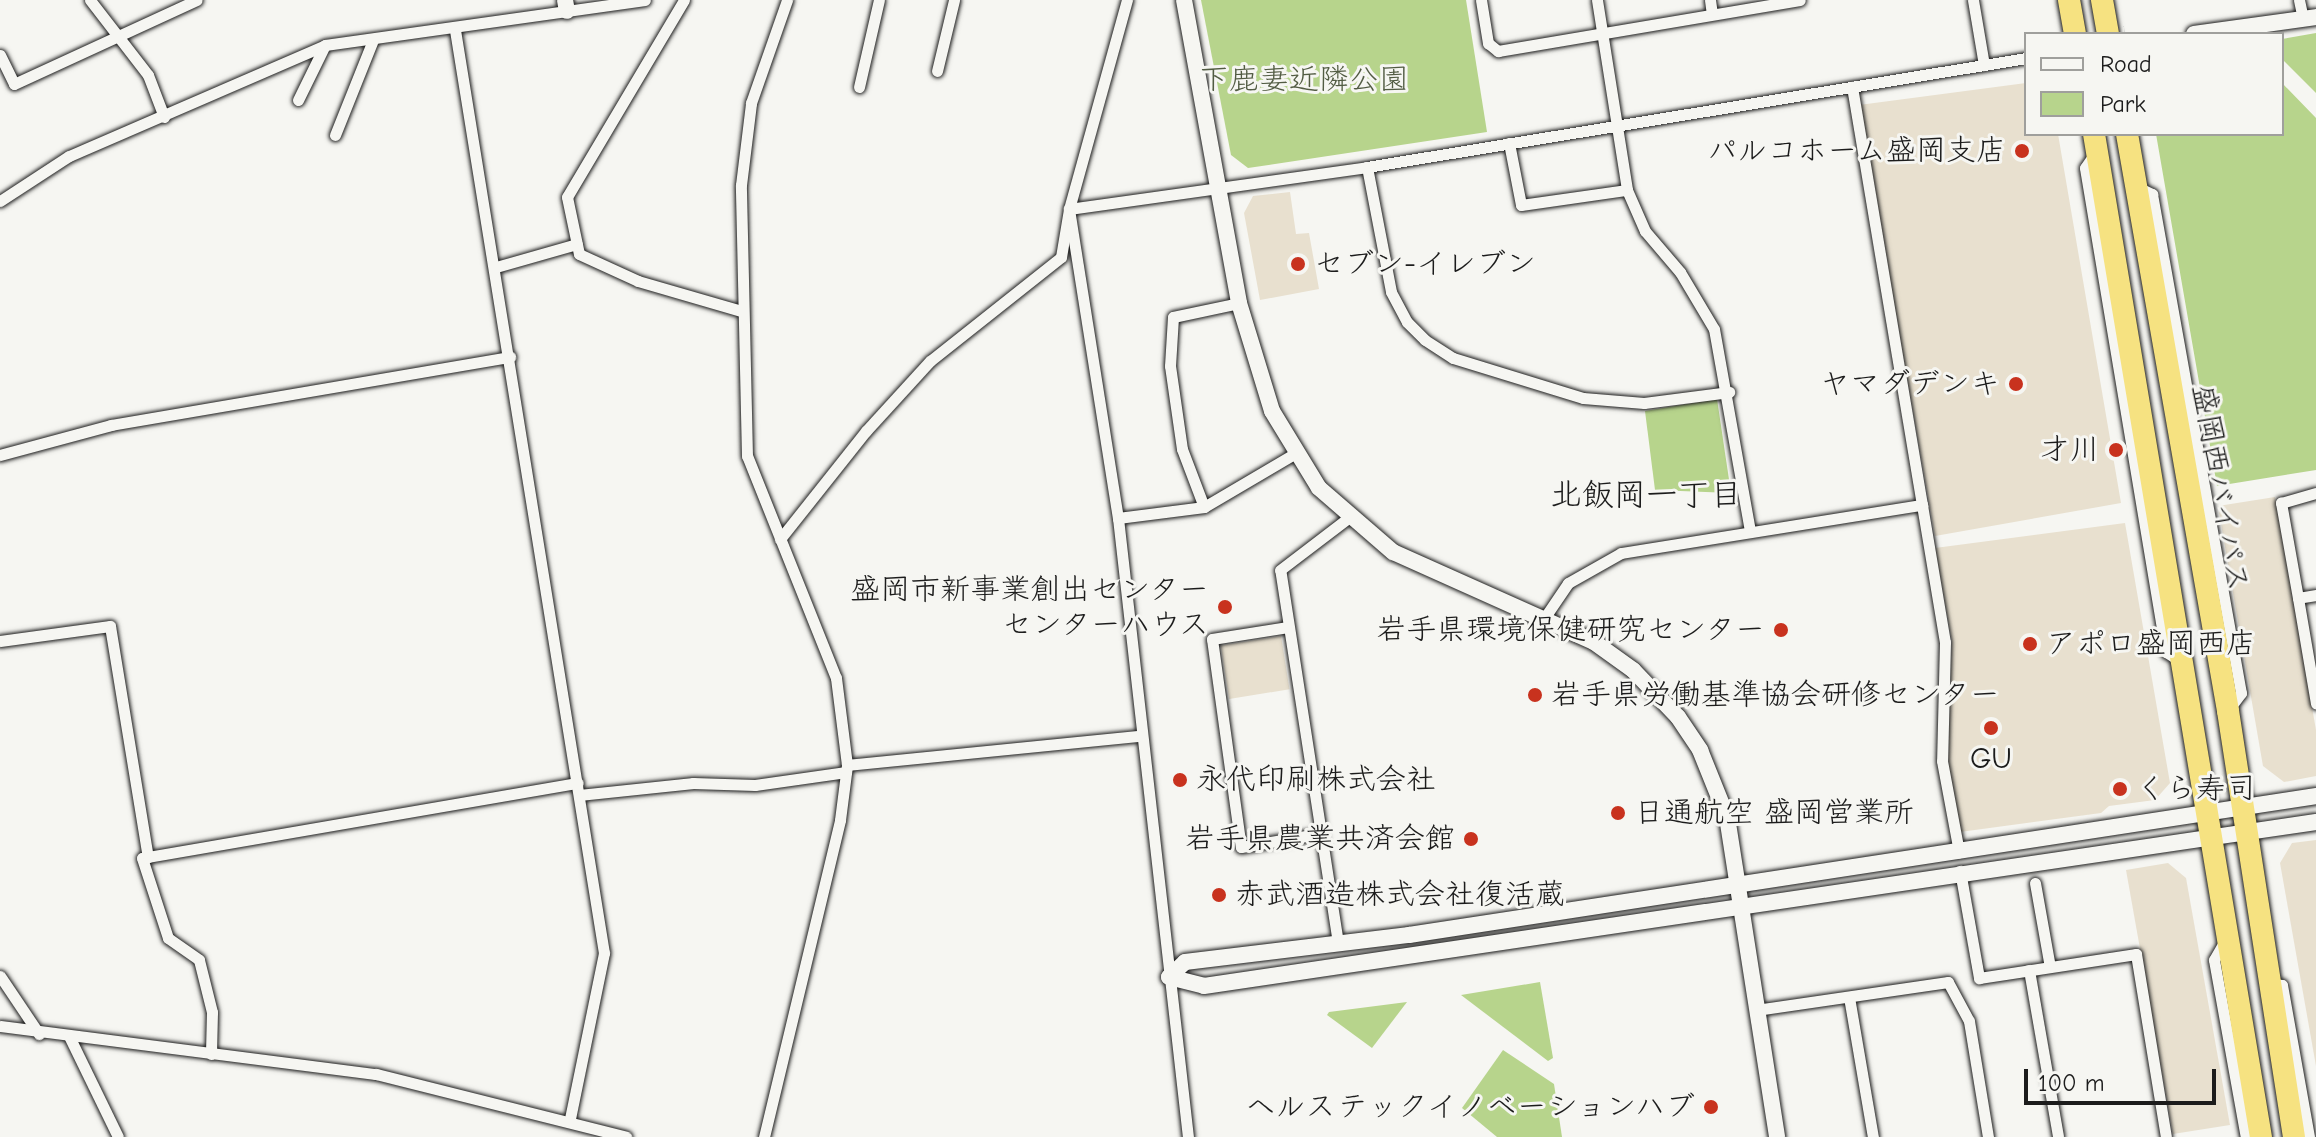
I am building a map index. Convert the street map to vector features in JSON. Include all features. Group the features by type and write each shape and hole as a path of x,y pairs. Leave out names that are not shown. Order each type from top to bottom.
{"highway":[{"path":"2069,0 2075,32"},
{"path":"2102,0 2108,32"},
{"name":"盛岡西バイパス","path":"2127,136 2228,711 2294,1137"},
{"path":"2096,142 2210,813 2226,939 2261,1137"}],"street":[{"path":"90,0 122,36 148,75 164,117"},
{"path":"0,55 14,84 197,0"},
{"path":"2,196 69,156 325,45 455,30 566,5 645,0"},
{"path":"684,0 567,197 579,254 638,281 741,311"},
{"path":"764,1137 840,820 846,768 836,678 747,456 741,311 741,185 751,103 787,0"},
{"path":"859,87 879,0"},
{"path":"937,71 954,0"},
{"path":"780,539 866,431 930,361 1051,269 1061,257 1069,209 1127,0"},
{"path":"1184,0 1239,303 1272,411 1294,454 1348,518 1393,552 1545,617 1633,670 1678,717 1714,781 1727,817 1777,1137"},
{"path":"1481,0 1488,43 1498,51 1800,0"},
{"path":"1597,0 1627,190 1645,231 1703,304 1729,392 1750,531"},
{"path":"1710,0 1712,14"},
{"path":"1973,0 1984,65"},
{"path":"2208,32 2310,18 2299,0"},
{"path":"455,30 496,267 604,953 570,1119"},
{"path":"335,135 373,40"},
{"path":"298,100 325,45"},
{"path":"1069,209 1367,167 2024,58"},
{"path":"1852,87 1945,642 1942,761 1959,852"},
{"path":"1509,143 1521,205 1627,190"},
{"path":"1367,167 1391,292 1407,322 1425,340 1453,358 1583,398 1644,403 1729,392"},
{"path":"1069,209 1118,518 1140,736 1188,1137"},
{"path":"496,267 577,244"},
{"path":"1204,507 1182,449 1170,366 1173,317 1239,303"},
{"path":"0,455 111,425 510,357"},
{"path":"1118,518 1204,507 1294,454"},
{"path":"2316,493 2281,503 2316,703"},
{"path":"1545,617 1568,583 1607,559 1750,531 1922,505"},
{"path":"1338,943 1318,834 1280,570 1348,518"},
{"path":"2298,598 2316,595"},
{"path":"0,641 110,626 148,857"},
{"path":"1288,627 1212,639 1241,847 1318,834"},
{"path":"211,1054 212,1012 199,960 168,938 142,858 579,789 693,783 755,785 846,768 1140,736"},
{"path":"1169,977 1185,962 1737,885 2316,796"},
{"path":"1169,977 1204,986 1960,870 2316,822"},
{"path":"1960,870 1979,978 2136,954 2166,1137"},
{"path":"2035,883 2050,967"},
{"path":"2226,939 2214,960 2246,1137"},
{"path":"2029,970 2058,1137"},
{"path":"0,976 39,1034"},
{"path":"1756,1010 1948,982 1969,1021 1988,1137"},
{"path":"2268,983 2282,985 2309,1137"},
{"path":"1849,997 1873,1137"},
{"path":"0,1026 39,1034 376,1074 570,1119 626,1137"},
{"path":"69,1036 118,1137"}],"shaded area":[{"path":"2024,83 2024,136 2058,136 2121,503 1935,536 1859,105"},
{"path":"1290,192 1296,234 1309,233 1319,289 1260,300 1244,213 1253,196"},
{"path":"2275,497 2316,730 2316,776 2284,782 2263,766 2218,506"},
{"path":"2125,523 2170,783 2155,800 2109,806 2101,813 1960,832 1948,762 1952,641 1935,548"},
{"path":"1281,636 1289,689 1229,699 1221,646"},
{"path":"2316,840 2316,1066 2280,863 2292,843"},
{"path":"2168,863 2186,878 2230,1125 2173,1134 2126,870"}],"green space":[{"name":"下鹿妻近隣公園","path":"1201,0 1466,0 1487,132 1248,168 1231,155"},
{"path":"2316,33 2316,93 2284,61 2284,39"},
{"path":"2284,85 2316,118 2316,470 2217,486 2156,136 2284,136"},
{"path":"1717,399 1731,493 1655,490 1645,411"},
{"path":"1540,982 1553,1058 1548,1061 1461,995"},
{"path":"1407,1002 1372,1048 1327,1015 1329,1012"},
{"path":"1503,1050 1554,1084 1562,1137 1497,1137 1462,1108"}],"tunnel":[{"path":"2119,32 2125,31"}],"place":[{"name":"パルコホーム盛岡支店","path":"2022,151"},
{"name":"セブン-イレブン","path":"1298,264"},
{"name":"ヤマダデンキ","path":"2016,384"},
{"name":"才川","path":"2116,450"},
{"name":"盛岡市新事業創出センター センターハウス","path":"1225,607"},
{"name":"岩手県環境保健研究センター","path":"1781,630"},
{"name":"アポロ盛岡西店","path":"2030,644"},
{"name":"岩手県労働基準協会研修センター","path":"1535,695"},
{"name":"GU","path":"1991,728"},
{"name":"永代印刷株式会社","path":"1180,780"},
{"name":"くら寿司","path":"2120,789"},
{"name":"日通航空 盛岡営業所","path":"1618,813"},
{"name":"岩手県農業共済会館","path":"1471,839"},
{"name":"赤武酒造株式会社復活蔵","path":"1219,895"},
{"name":"ヘルステックイノベーションハブ","path":"1711,1107"}],"district":[{"name":"北飯岡一丁目","path":"1646,495"}]}
